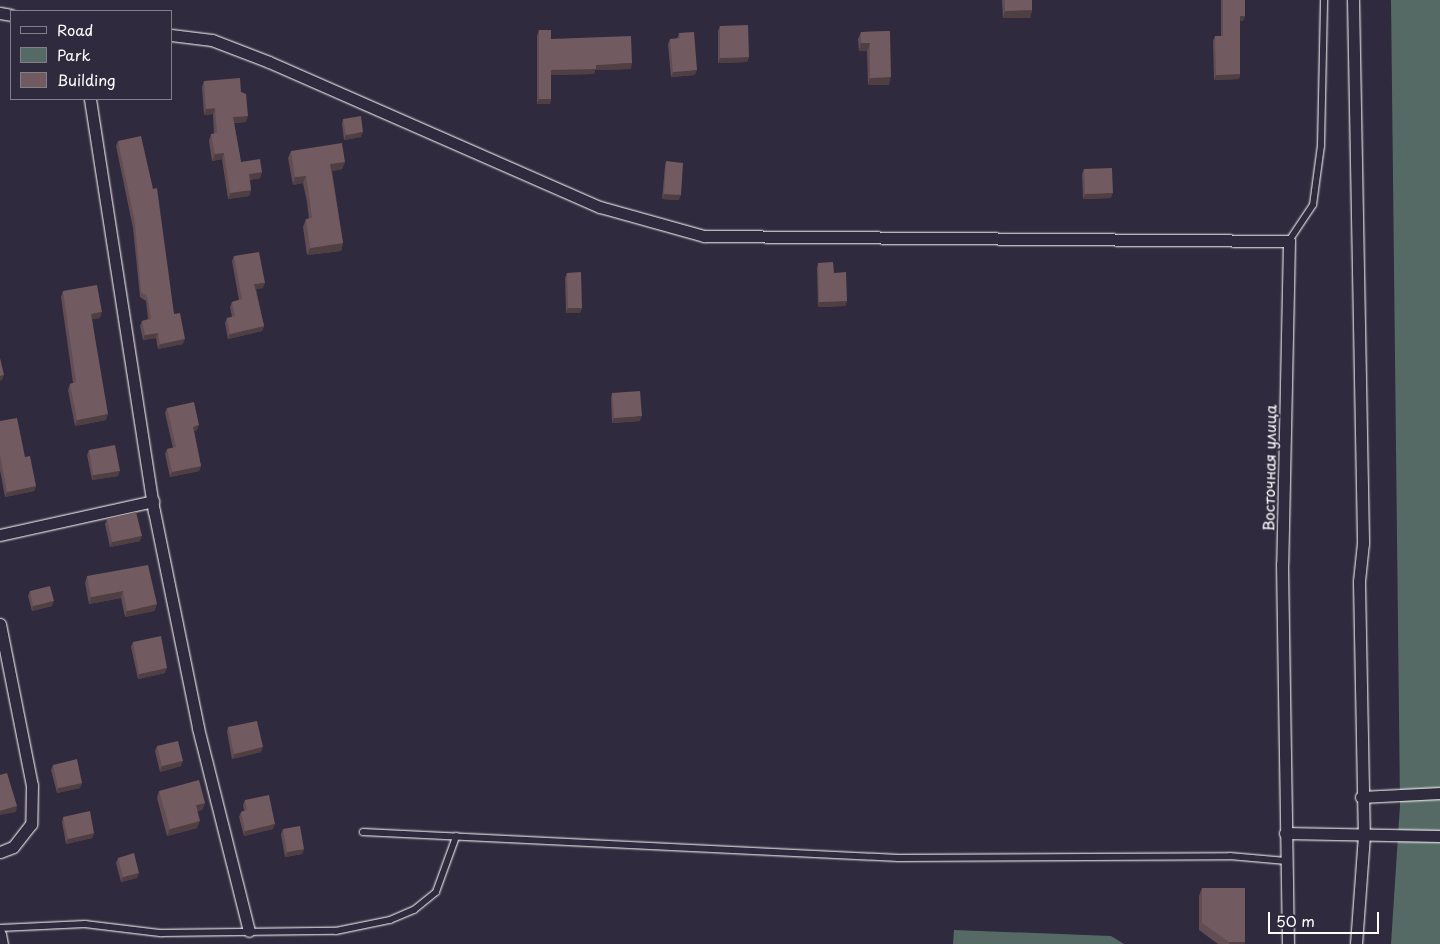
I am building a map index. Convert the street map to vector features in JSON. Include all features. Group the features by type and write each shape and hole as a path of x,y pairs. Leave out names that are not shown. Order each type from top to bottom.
{"street":[{"path":"1353,0 1363,543 1359,582 1363,730 1361,797 1364,835 1356,944"},
{"path":"172,35 212,40 270,62 600,207 704,236 1289,241"},
{"path":"90,100 153,501 198,728 249,932"},
{"name":"Восточная улица","path":"1288,944 1282,564 1289,241"},
{"path":"0,535 153,501"},
{"path":"0,624 32,785 31,824 13,847 0,852"},
{"path":"1361,797 1440,793"},
{"path":"1285,833 1440,836"},
{"path":"0,934 2,944"}],"lane":[{"path":"1289,241 1313,205 1321,146 1324,0"},
{"path":"363,832 898,858 1230,856 1286,861"},
{"path":"0,928 85,924 161,933 336,931 390,920 414,910 436,892 456,837"}],"green space":[{"path":"1391,0 1440,0 1440,944 1391,944 1400,805"},
{"path":"954,930 1111,936 1124,944 953,944"}],"building":[{"path":"1005,0 1032,0 1032,10 1005,11"},
{"path":"1223,0 1245,0 1245,16 1240,16 1240,74 1216,75 1215,36 1223,36"},
{"path":"748,25 749,57 720,58 720,26"},
{"path":"539,30 551,30 551,39 631,36 632,63 596,65 596,69 551,70 551,99 539,99"},
{"path":"890,31 891,77 870,78 870,43 861,43 861,32"},
{"path":"694,32 697,70 673,72 670,39 680,38 679,33"},
{"path":"240,78 241,92 246,94 248,116 233,117 241,162 260,159 262,172 249,174 251,190 230,193 224,153 215,154 211,134 217,133 215,108 206,109 204,81"},
{"path":"361,116 363,132 346,135 343,119"},
{"path":"141,136 153,189 157,188 174,314 180,313 185,339 160,344 158,333 145,335 142,321 151,319 147,296 141,292 135,223 118,141"},
{"path":"342,143 345,162 330,164 343,243 310,248 306,219 312,218 306,176 295,177 291,151"},
{"path":"666,161 683,163 681,195 664,194"},
{"path":"1112,168 1113,193 1085,194 1084,169"},
{"path":"259,252 265,283 254,284 264,326 230,334 227,318 235,316 232,302 242,299 234,256"},
{"path":"833,262 834,273 846,272 847,301 819,302 818,263"},
{"path":"581,272 582,308 568,308 567,273"},
{"path":"97,285 102,312 91,314 108,414 77,420 70,384 76,382 63,291"},
{"path":"0,358 4,375 0,376"},
{"path":"640,391 642,416 614,418 612,393"},
{"path":"194,402 199,425 193,427 201,466 172,472 167,449 176,447 167,408"},
{"path":"17,418 25,457 30,456 36,486 7,492 0,455 0,421"},
{"path":"115,445 120,471 93,475 89,450"},
{"path":"136,512 142,536 112,542 107,519"},
{"path":"148,565 157,604 127,611 123,591 91,597 87,576"},
{"path":"50,586 54,601 33,606 30,591"},
{"path":"161,636 167,668 139,674 133,642"},
{"path":"257,721 263,747 234,754 228,727"},
{"path":"178,741 183,761 162,766 157,746"},
{"path":"77,759 82,783 58,788 53,765"},
{"path":"7,773 17,806 0,811 0,775"},
{"path":"199,780 205,803 196,805 200,821 170,829 159,791"},
{"path":"269,795 275,824 245,831 241,812 247,810 245,800"},
{"path":"90,811 94,833 68,839 63,817"},
{"path":"300,826 304,849 287,852 283,829"},
{"path":"134,853 139,873 123,877 118,858"},
{"path":"1202,888 1245,888 1245,942 1229,942 1202,923"}]}
